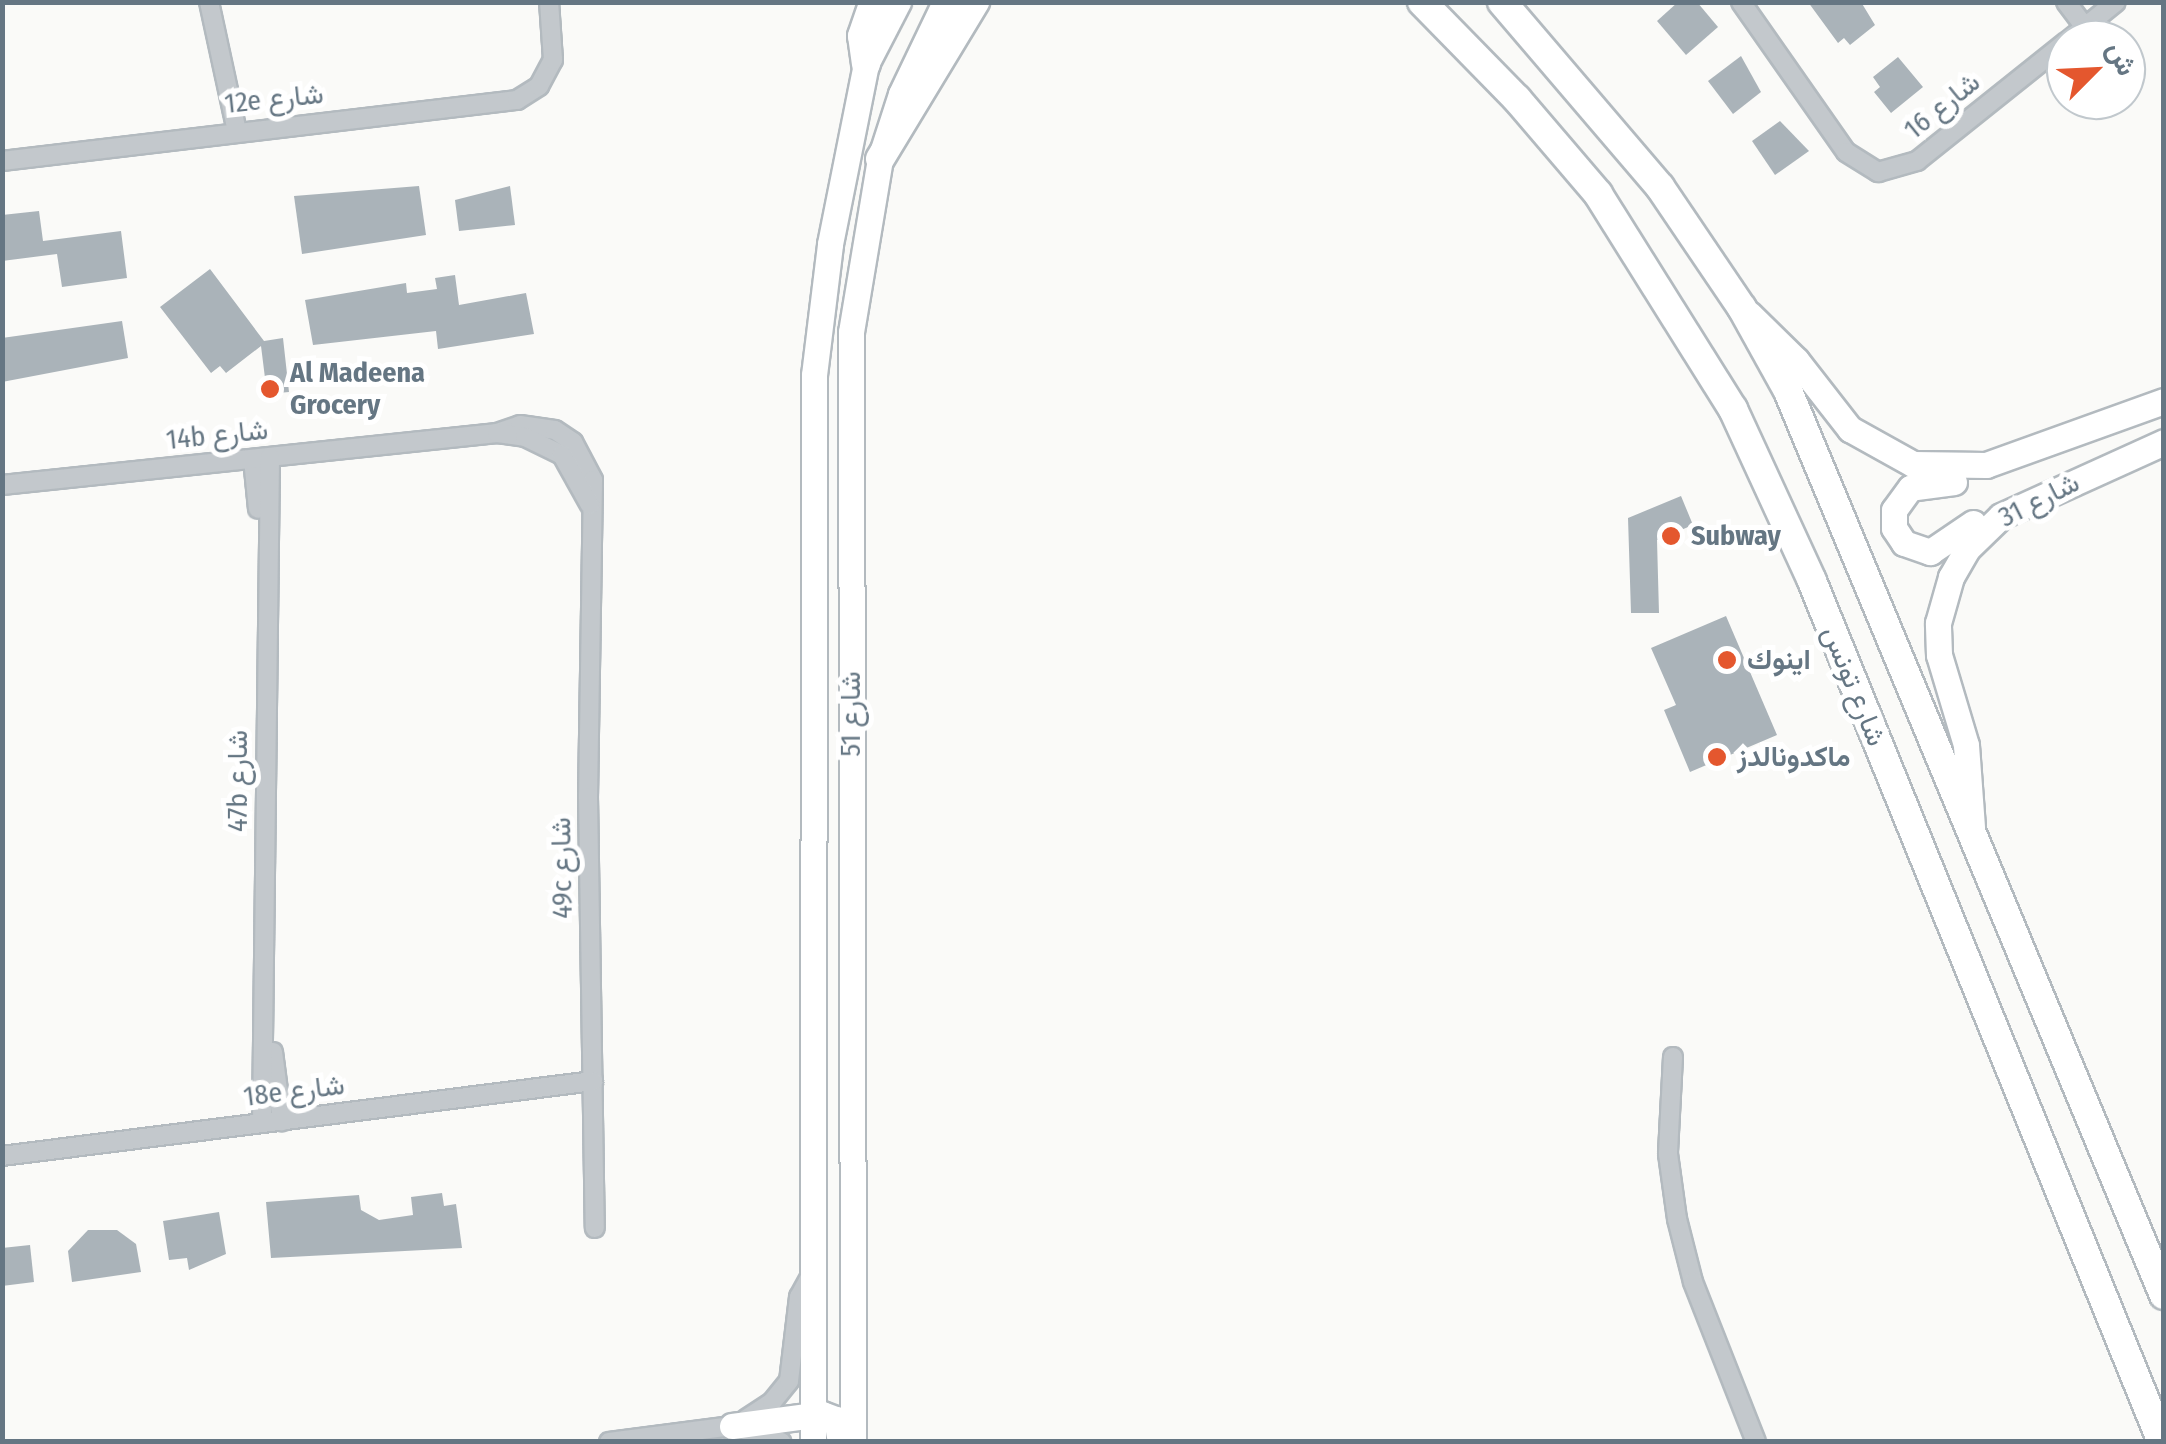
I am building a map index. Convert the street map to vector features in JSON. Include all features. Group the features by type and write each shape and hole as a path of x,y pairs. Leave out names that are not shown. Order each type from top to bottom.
{"main road":[{"path":"866,64 862,36 874,2"},
{"path":"880,159 975,2"},
{"name":"شارع تونس","path":"1422,2 1517,99 1598,194 1733,409 1812,580 2162,1442"},
{"name":"شارع تونس","path":"1502,2 1630,148 1742,308 1806,429 2164,1295"}],"street":[{"path":"209,2 236,131"},
{"name":"12e شارع","path":"2,160 506,102 527,96 544,79 555,47 549,2"},
{"name":"شارع 51","path":"814,1442 812,404 830,244 866,64 898,2"},
{"name":"شارع 51","path":"853,1442 851,332 880,159 901,94 945,2"},
{"name":"شارع 16","path":"1741,2 1846,152 1878,172 1918,161 2046,59"},
{"name":"شارع 16","path":"2094,20 2116,2"},
{"name":"شارع 31","path":"1742,308 1780,341 1837,416 1880,451 1950,470 2039,448 2164,401"},
{"name":"14b شارع","path":"2,485 497,433 525,436 568,449"},
{"name":"شارع 31","path":"1972,827 1970,765 1939,655 1945,592 1958,563 1988,526 2087,475 2164,442"},
{"path":"2039,448 1978,478 1910,488 1894,510 1898,536 1912,548 1939,550 2004,503 2087,475"},
{"name":"49c شارع","path":"568,449 590,506 595,1228"},
{"name":"47b شارع","path":"261,458 266,548 262,1123"},
{"name":"47b شارع","path":"265,1013 282,1120"},
{"path":"1672,1057 1668,1154 1677,1219 1694,1282 1756,1442"},
{"name":"18e شارع","path":"2,1156 593,1081"},
{"path":"732,1426 772,1402 789,1381 799,1297 814,1272"},
{"path":"608,1442 814,1414 836,1419 840,1442"},
{"path":"732,1426 781,1442"}],"building":[{"path":"1678,2 1697,2 1718,27 1686,55 1657,21"},
{"path":"1808,2 1861,2 1875,25 1850,45 1844,38 1838,43"},
{"path":"1741,56 1761,92 1733,114 1708,81"},
{"path":"1898,57 1923,87 1891,113 1874,92 1880,87 1873,77"},
{"path":"1780,121 1809,151 1775,175 1752,141"},
{"path":"419,186 426,235 302,254 294,196"},
{"path":"510,186 515,225 459,231 455,200"},
{"path":"39,211 43,241 121,231 127,278 62,287 57,254 2,261 2,215"},
{"path":"210,269 264,341 283,338 289,392 267,394 261,346 226,373 220,366 211,373 160,307"},
{"path":"455,275 459,305 526,293 534,334 438,349 436,331 313,345 305,300 406,283 407,293 437,289 435,278"},
{"path":"122,321 128,358 2,382 2,338"},
{"path":"1681,496 1693,525 1657,540 1659,613 1631,613 1628,518"},
{"path":"1726,616 1777,735 1690,772 1664,710 1676,705 1651,648"},
{"path":"442,1193 444,1206 456,1204 462,1248 271,1258 266,1202 359,1195 361,1210 379,1220 413,1215 411,1197"},
{"path":"219,1212 226,1254 189,1270 187,1258 169,1260 163,1221"},
{"path":"88,1230 117,1230 136,1244 141,1272 72,1282 68,1251"},
{"path":"30,1245 34,1282 2,1286 2,1248"}],"place":[{"name":"Al Madeena Grocery","path":"270,389"},
{"name":"Subway","path":"1671,536"},
{"name":"اينوك","path":"1727,660"},
{"name":"ماكدونالدز","path":"1717,757"}]}
